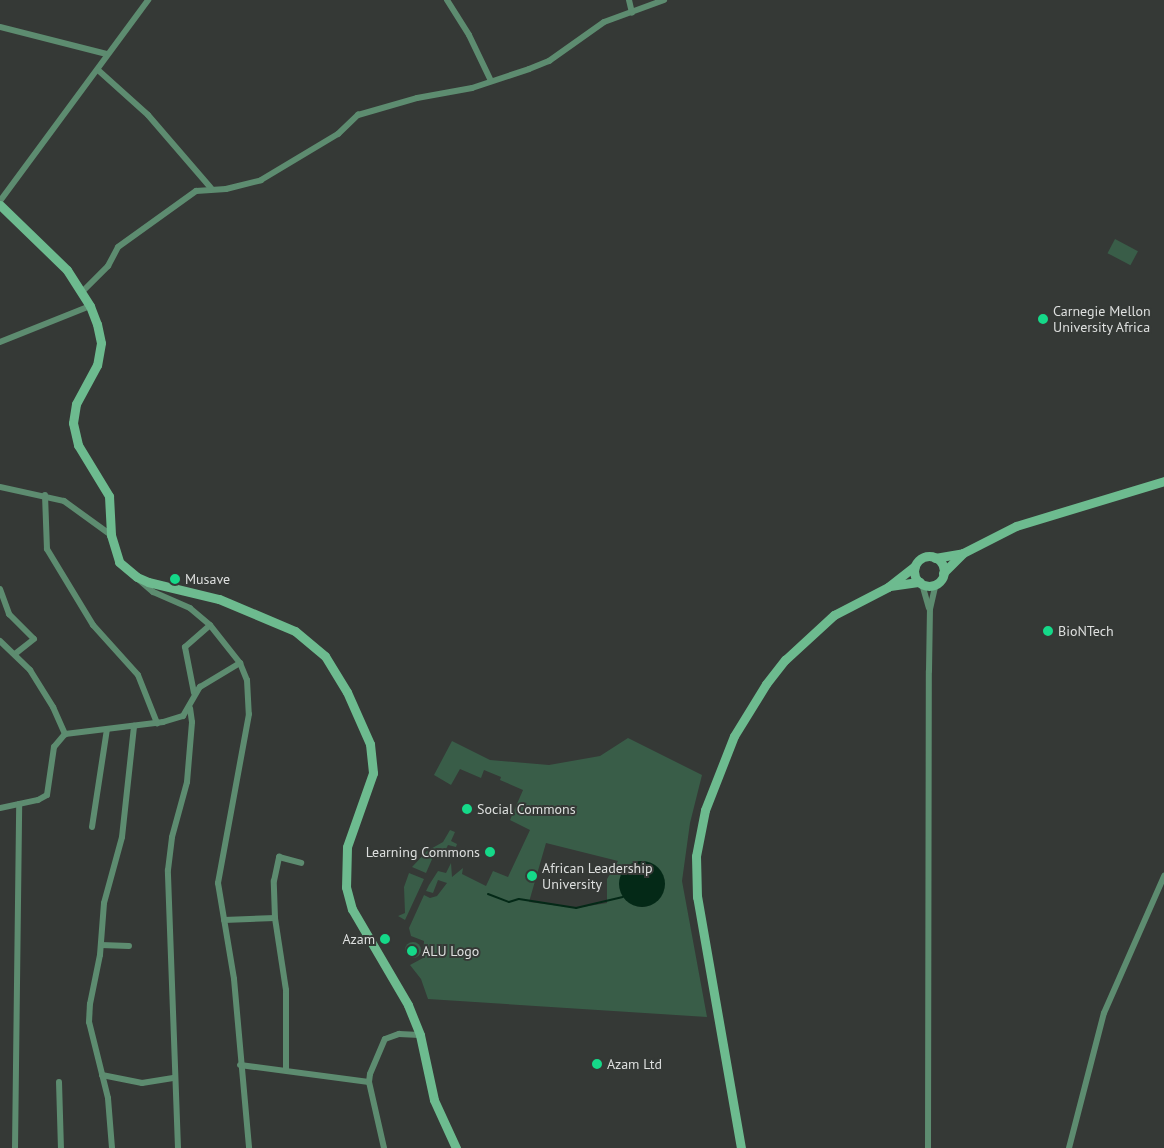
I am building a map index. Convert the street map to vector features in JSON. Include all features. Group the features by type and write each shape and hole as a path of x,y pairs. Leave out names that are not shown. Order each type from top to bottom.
{"main road":[{"path":"0,205 67,270 90,306 100,335 100,352 92,378 76,404 73,423 78,445 109,496 111,535 119,562 137,578 219,599 278,622 311,643 337,672 361,723 373,763 371,786 347,847 344,867 346,887 352,910 408,1005 420,1036 434,1100 456,1148"},
{"path":"741,1148 697,897 696,856 703,817 734,736 766,684 785,660 834,615 888,587 926,556 935,558 962,554 1016,526 1164,481"},
{"path":"888,587 921,583 936,584 962,554"},
{"path":"935,558 942,564 944,573"},
{"path":"915,566 915,576 921,583"}],"street":[{"path":"0,201 148,0"},
{"path":"447,0 470,35 491,81"},
{"path":"629,0 632,13"},
{"path":"82,292 108,266 118,247 149,222 196,191 211,188 226,189 262,180 338,134 358,115 491,81 549,61 604,22 664,0"},
{"path":"0,27 107,54"},
{"path":"98,70 148,115 211,188"},
{"path":"0,342 90,306"},
{"path":"0,487 45,495 64,501 111,535"},
{"path":"45,495 47,549 89,619 138,675 157,723"},
{"path":"137,578 153,592 185,605 210,625 240,663 247,680 249,714 228,834 219,865 224,920 234,979 240,1065 249,1148"},
{"path":"921,583 930,609"},
{"path":"928,1148 930,609 936,584"},
{"path":"0,589 10,614 34,639 15,654"},
{"path":"0,808 47,795 54,747 65,734 157,723 183,716 190,705 194,693 185,646 210,625"},
{"path":"0,641 15,654 44,691 65,734"},
{"path":"194,693 240,663"},
{"path":"178,1148 168,870 172,837 187,782 192,722 190,705"},
{"path":"112,1148 108,1098 89,1022 101,945 104,903 122,836 134,726"},
{"path":"92,827 107,729"},
{"path":"14,1148 19,804"},
{"path":"286,1070 285,983 275,918 277,860 284,856 301,862"},
{"path":"1069,1148 1104,1013 1164,876"},
{"path":"224,920 275,918"},
{"path":"101,945 129,946"},
{"path":"384,1148 369,1082 379,1046 385,1039 400,1034 420,1036"},
{"path":"240,1065 369,1082"},
{"path":"102,1075 142,1082 175,1078"},
{"path":"60,1082 61,1148"}],"shaded area":[{"path":"1115,239 1138,251 1130,265 1107,253"},
{"name":"African Leadership University","path":"628,738 702,775 690,823 682,881 707,1017 428,999 421,979 410,965 423,958 424,941 411,936 409,928 424,895 430,898 437,896 447,883 438,880 433,893 426,891 429,885 438,871 446,873 451,863 452,877 463,868 462,874 486,886 493,871 508,877 530,830 510,820 523,790 500,780 501,777 484,770 481,778 460,769 451,785 434,775 452,741 490,760 549,765 600,756","holes":["546,843 618,861 607,879 607,903 576,908 529,902","637,861 645,861 650,905 643,907 636,906 624,869"]},
{"path":"450,830 455,832 451,841 457,844 456,847 448,845 441,859 433,857 426,873 412,867 427,851 443,842"},
{"path":"642,861 655,865 661,871 665,884 661,897 655,903 642,907 629,903 623,897 619,884 623,871 629,865"},
{"path":"409,873 424,879 405,920 398,916 405,913 404,887"},
{"path":"413,942 419,944 421,950 419,956 413,958 407,956 405,950 407,944"}],"waterway":[{"path":"488,894 509,902 519,899 576,908 623,897"}],"place":[{"name":"Carnegie Mellon University Africa","path":"1043,319"},
{"name":"Musave","path":"175,579"},
{"name":"BioNTech","path":"1048,631"},
{"name":"Social Commons","path":"467,809"},
{"name":"Learning Commons","path":"490,852"},
{"name":"African Leadership University","path":"532,876"},
{"name":"Azam","path":"385,939"},
{"name":"ALU Logo","path":"412,951"},
{"name":"Azam Ltd","path":"597,1064"}]}
